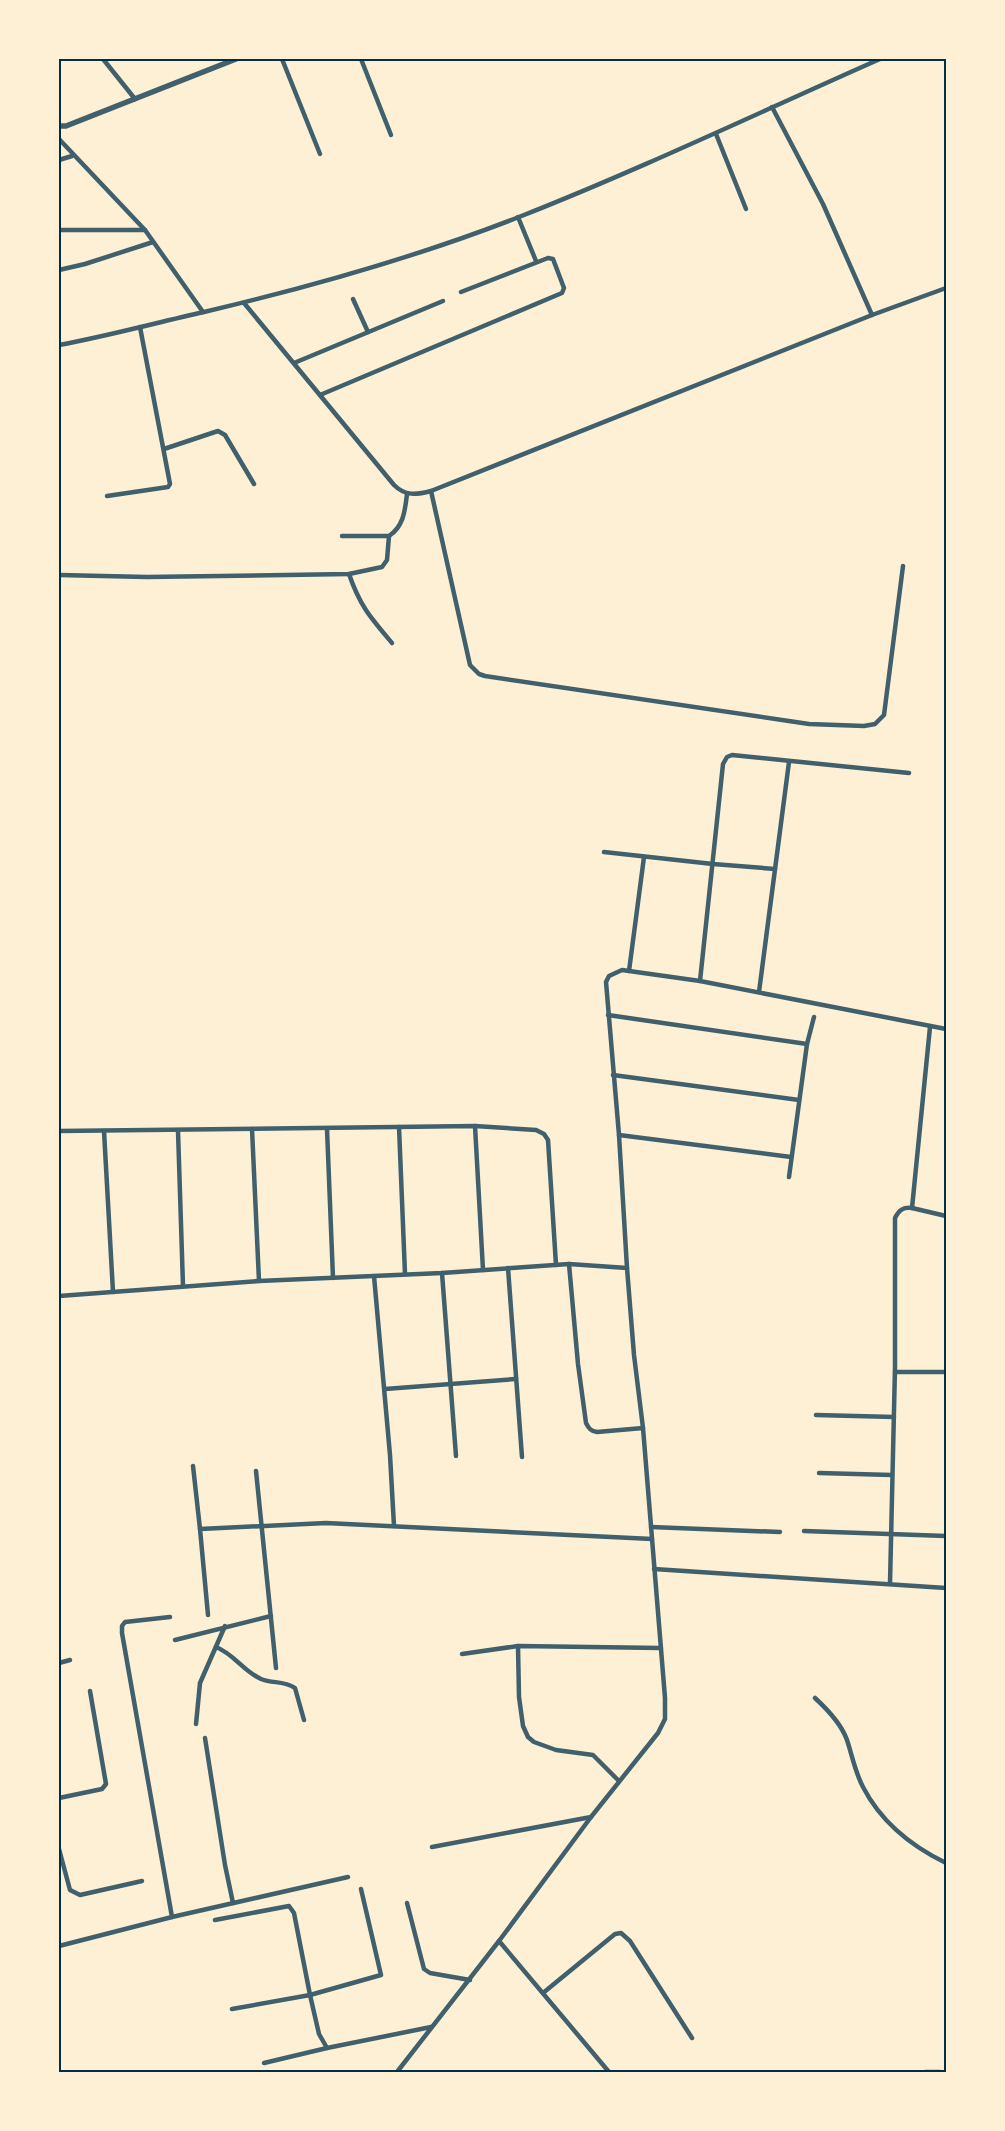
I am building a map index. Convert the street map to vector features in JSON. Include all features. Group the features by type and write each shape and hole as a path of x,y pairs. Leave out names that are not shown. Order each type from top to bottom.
{"street":[{"path":"103,59 135,99"},
{"path":"59,126 66,126 236,59"},
{"path":"282,59 320,154"},
{"path":"361,59 391,135"},
{"path":"59,345 244,303 338,277 518,217 716,134 772,106 880,59"},
{"path":"772,106 823,204 872,315"},
{"path":"716,134 746,209"},
{"path":"59,139 72,156 145,230 203,312"},
{"path":"59,160 72,156"},
{"path":"518,217 536,261"},
{"path":"59,230 145,230"},
{"path":"59,270 85,264 153,242"},
{"path":"320,396 562,294 564,288 552,259 548,258 536,261 461,292"},
{"path":"244,303 394,485 400,491 407,494 417,494 431,492 872,315 946,288"},
{"path":"353,299 368,332"},
{"path":"294,363 443,301"},
{"path":"107,496 168,487 170,481 140,327"},
{"path":"164,449 218,431 222,432 226,434 254,484"},
{"path":"431,492 470,665 479,674 485,676 809,724 864,726 875,724 884,715 903,566"},
{"path":"342,536 389,536 395,532 401,523 405,513 407,494"},
{"path":"59,575 156,577 349,574 382,567 387,560 389,536"},
{"path":"349,574 358,598 368,615 392,643"},
{"path":"700,981 724,760 732,755 909,773"},
{"path":"759,992 789,762"},
{"path":"604,852 775,869"},
{"path":"629,971 644,857"},
{"path":"397,2072 470,1980 591,1817 662,1726 665,1719 665,1698 643,1428 634,1355 627,1268 607,979 612,973 622,970 700,981 946,1029"},
{"path":"608,1015 807,1044"},
{"path":"789,1177 807,1044 814,1017"},
{"path":"912,1208 930,1027"},
{"path":"613,1074 799,1100"},
{"path":"475,1126 483,1270"},
{"path":"59,1131 475,1126 536,1130 544,1134 548,1140 556,1265"},
{"path":"399,1127 405,1274"},
{"path":"252,1129 259,1281"},
{"path":"327,1129 333,1278"},
{"path":"104,1130 113,1292"},
{"path":"178,1131 183,1286"},
{"path":"619,1135 791,1158"},
{"path":"890,1584 895,1372 895,1218 905,1207 946,1216"},
{"path":"59,1296 259,1281 442,1273 569,1264 627,1268"},
{"path":"569,1264 578,1364 588,1428 597,1432 643,1428"},
{"path":"508,1268 522,1457"},
{"path":"442,1273 456,1456"},
{"path":"374,1276 385,1389 394,1526"},
{"path":"895,1372 946,1372"},
{"path":"385,1389 516,1379"},
{"path":"816,1415 894,1417"},
{"path":"193,1466 208,1615"},
{"path":"256,1471 276,1668"},
{"path":"819,1473 892,1474"},
{"path":"200,1529 326,1524 652,1539"},
{"path":"651,1527 780,1532"},
{"path":"804,1531 946,1536"},
{"path":"654,1569 946,1588"},
{"path":"176,1640 271,1616"},
{"path":"170,1617 125,1622 122,1626 122,1633 172,1917"},
{"path":"196,1724 200,1683 226,1626"},
{"path":"462,1654 518,1646 660,1648"},
{"path":"518,1646 523,1726 528,1737 534,1742 556,1750 594,1755 619,1781"},
{"path":"216,1647 227,1651 243,1669 262,1679 286,1682 295,1688 304,1720"},
{"path":"59,1663 70,1660"},
{"path":"59,1798 102,1789 106,1784 90,1691"},
{"path":"814,1698 829,1711 842,1731 862,1786 873,1804 904,1838 946,1863"},
{"path":"205,1738 225,1865 233,1903"},
{"path":"432,1846 591,1817"},
{"path":"59,1849 70,1890 75,1894 80,1895 142,1882"},
{"path":"59,1946 172,1917 348,1877"},
{"path":"232,2009 310,1995 381,1975 361,1889"},
{"path":"407,1903 424,1969 430,1973 470,1980"},
{"path":"215,1920 289,1906 294,1913 319,2034 326,2048"},
{"path":"543,1993 615,1934 621,1933 630,1941 692,2038"},
{"path":"499,1941 609,2072"},
{"path":"264,2063 326,2048 431,2027"},
{"path":"924,2072 940,2072"}]}
